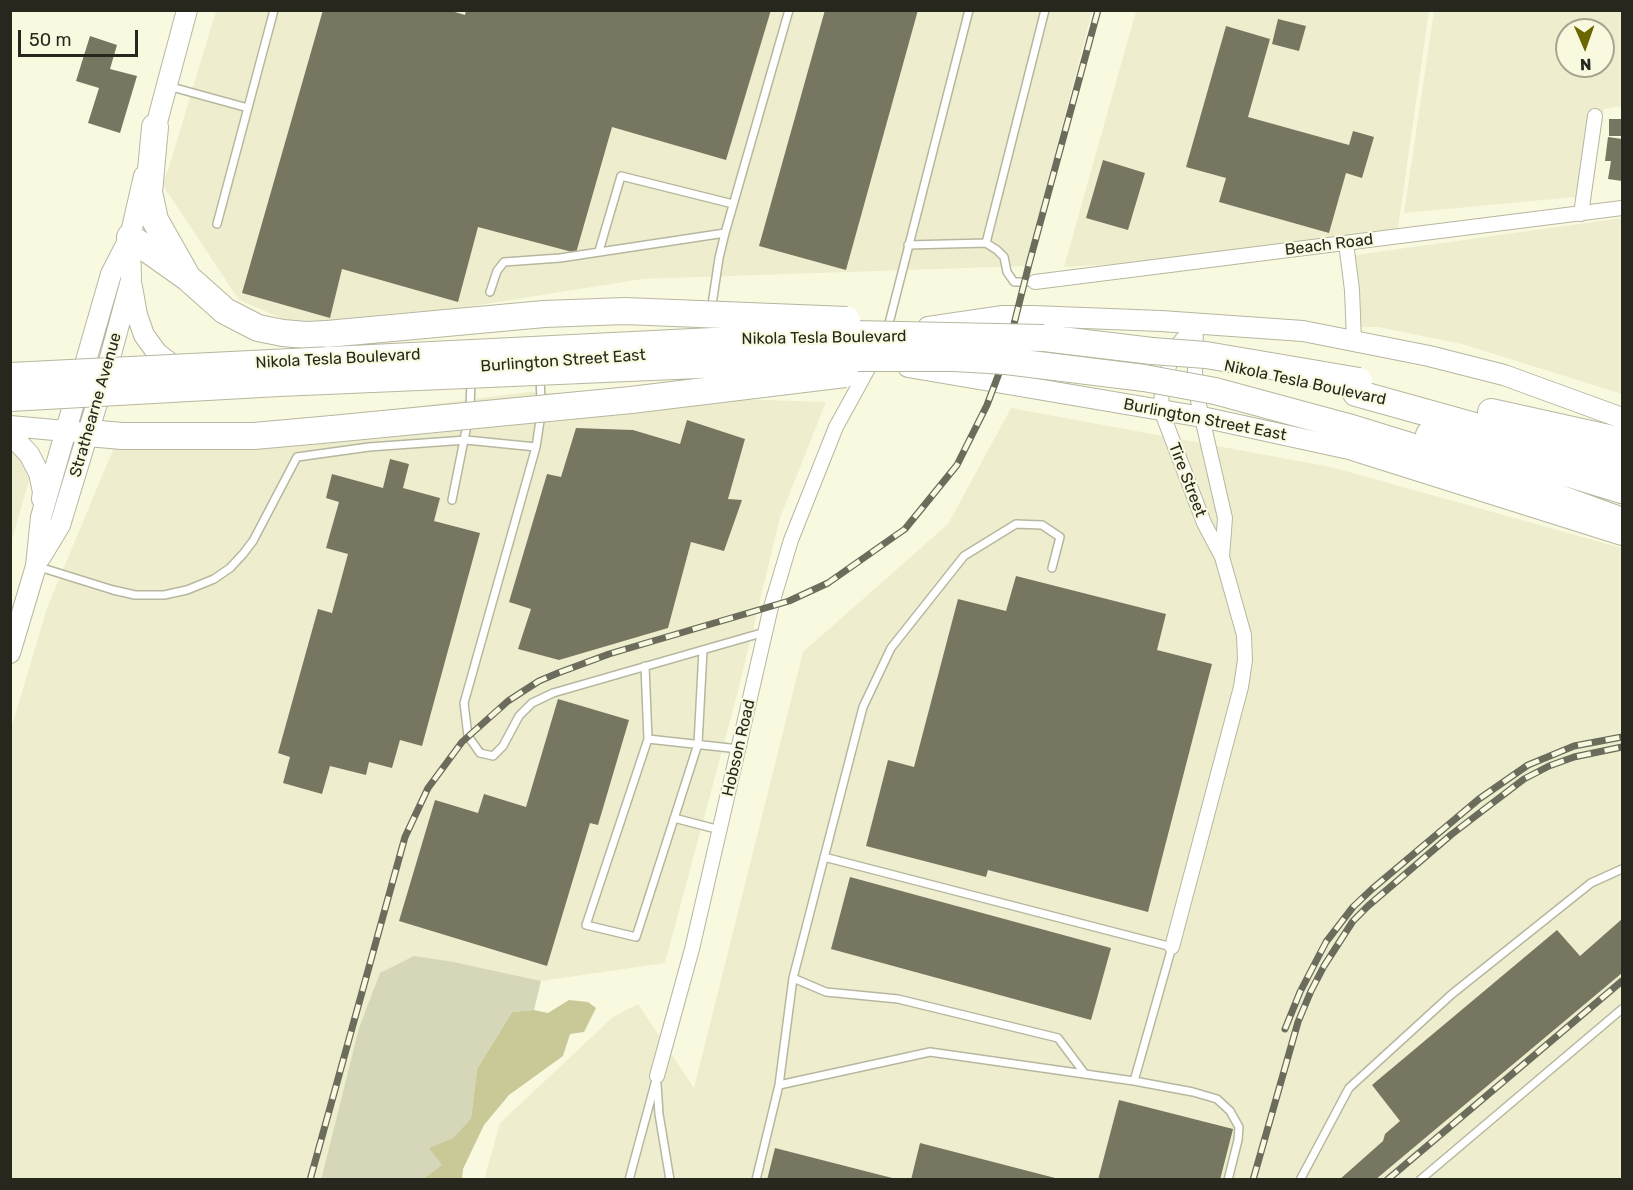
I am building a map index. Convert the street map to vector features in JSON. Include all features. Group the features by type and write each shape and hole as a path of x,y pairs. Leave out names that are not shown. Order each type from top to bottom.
{"highway":[{"path":"155,127 150,192 155,220 188,279"},
{"path":"130,237 188,279 225,311 258,328 283,333 327,334 544,315 625,311 857,320 1044,338"},
{"name":"Nikola Tesla Boulevard","path":"10,376 854,334 1044,338 1206,355 1623,490"},
{"name":"Nikola Tesla Boulevard","path":"10,398 279,383 861,358 954,358 1005,361 1144,378 1215,391 1354,404 1523,438 1623,467"},
{"path":"77,432 122,436 254,436 945,365 1071,370"},
{"path":"1354,404 1623,441"},
{"path":"1354,404 1455,460 1623,521"}],"main road":[{"name":"Strathearne Avenue","path":"10,653 36,566 41,517 77,432 97,404 104,380 131,280 130,237 155,127 187,10"},
{"name":"Strathearne Avenue","path":"36,566 60,525 77,432 73,406 111,274 130,237"},
{"path":"131,280 137,315 144,335 153,349 175,367 196,373 218,375"},
{"name":"Burlington Street East","path":"10,386 283,373 347,376 778,347 1003,316 1024,316 1196,323 1303,331 1354,340 1504,375 1623,418"},
{"name":"Burlington Street East","path":"778,347 1202,417 1349,449 1623,535"},
{"name":"Burlington Street East","path":"10,410 284,389 347,376"},
{"path":"10,426 77,432"},
{"path":"10,434 29,454 39,473 43,492 41,517"}],"street":[{"path":"1581,214 1595,116"},
{"name":"Beach Road","path":"1035,282 1623,208"},
{"path":"1346,243 1354,340"},
{"name":"Tire Street","path":"1172,947 1241,687 1245,660 1244,635 1222,557 1204,523 1161,410 1162,388 1170,363 1180,342 1196,323"},
{"name":"Tire Street","path":"1196,323 1195,371 1202,417 1225,518 1222,557"},
{"name":"Hobson Road","path":"657,1076 692,949 771,607 795,530 837,427 886,332"}],"lane":[{"path":"217,224 274,10"},
{"path":"705,352 725,233 789,10"},
{"path":"886,332 969,10"},
{"path":"986,243 1045,10"},
{"path":"166,86 248,108"},
{"path":"599,251 621,176 733,204"},
{"path":"490,292 497,271 504,262 560,258 725,233"},
{"path":"908,245 986,243 1004,257 1007,272 1014,282 1035,282"},
{"path":"539,363 542,420 464,703 468,736 480,753 493,756 503,746 519,716 532,703 553,693 765,632"},
{"path":"452,500 466,440 471,401 471,367"},
{"path":"36,566 135,595 156,596 187,590 214,579 230,568 243,554 253,541 297,457 369,447 466,440 536,447"},
{"path":"756,1179 778,1085 793,978 863,707 891,648 964,556 1016,524 1042,525 1059,537 1052,568"},
{"path":"645,666 648,739 586,924 636,938 698,744 704,650"},
{"path":"648,739 739,749"},
{"path":"674,818 720,830"},
{"path":"824,857 1172,947 1134,1081"},
{"path":"1300,1179 1349,1088 1452,994 1591,883 1623,869"},
{"path":"793,978 826,992 898,999 1058,1038 1085,1074"},
{"path":"1420,1179 1623,1009"},
{"path":"778,1085 930,1053 1134,1081 1193,1092 1217,1099 1230,1111 1239,1127 1228,1179"},
{"path":"629,1179 657,1076"},
{"name":"Hobson Road","path":"657,1076 659,1114 670,1179"}],"shaded area":[{"path":"216,11 1092,11 1026,266 642,279 361,324 295,324 239,300 162,184"},
{"path":"1136,11 1429,11 1396,242 1337,251 1064,267"},
{"path":"1434,11 1622,11 1622,106 1604,109 1586,196 1404,213"},
{"path":"1622,218 1622,394 1462,344 1378,327 1345,327 1355,310 1359,283 1348,256"},
{"path":"528,392 826,402 780,518 737,695 665,963 541,981 454,962 321,1179 11,1179 10,732 47,608 115,445"},
{"path":"1011,408 1331,467 1622,548 1622,1179 484,1180 500,1123 613,1017 638,1004 694,1088 803,652 948,524"},
{"path":"11,450 37,452 11,543"},
{"path":"414,956 454,962 541,981 534,1010 512,1012 477,1069 471,1118 453,1138 430,1148 443,1165 423,1179 321,1180 359,1028 380,973"},
{"path":"569,1000 588,1002 596,1008 584,1032 570,1034 563,1056 509,1095 484,1125 463,1169 462,1179 423,1179 442,1165 429,1148 453,1138 471,1118 477,1069 512,1012 534,1010 548,1013"}],"building":[{"path":"323,10 448,10 465,15 466,10 771,10 726,160 612,127 576,253 478,227 458,302 342,269 330,318 242,293"},
{"path":"825,10 918,10 846,270 759,246"},
{"path":"1278,19 1306,26 1299,51 1272,44"},
{"path":"1226,26 1270,39 1248,117 1349,145 1353,131 1374,137 1362,178 1346,173 1329,233 1219,202 1226,178 1186,167"},
{"path":"90,36 117,45 110,69 137,76 120,133 88,123 99,88 76,81"},
{"path":"1609,119 1622,119 1622,136 1609,136"},
{"path":"1608,137 1622,139 1622,181 1608,179 1611,161 1605,161"},
{"path":"1103,160 1145,173 1128,230 1086,218"},
{"path":"687,420 745,439 728,499 742,500 724,551 691,542 668,628 559,660 518,649 531,609 509,602 547,474 561,477 576,428 633,430 680,444"},
{"path":"390,459 409,464 403,488 440,498 434,521 480,533 422,746 400,740 392,768 369,762 366,775 330,766 322,794 283,783 290,757 278,753 318,609 332,613 348,554 326,548 339,502 326,498 332,474 383,488"},
{"path":"1016,576 1166,614 1157,650 1212,664 1148,912 988,870 986,877 866,846 888,760 914,767 958,599 1006,611"},
{"path":"558,699 629,720 598,825 590,823 547,966 399,921 435,800 478,813 484,794 526,807"},
{"path":"850,877 1111,948 1091,1020 831,949"},
{"path":"1622,919 1622,973 1375,1180 1339,1180 1383,1141 1385,1134 1400,1121 1372,1085 1557,930 1580,956"},
{"path":"1119,1100 1233,1129 1220,1180 1098,1180"},
{"path":"920,1143 1059,1179 1059,1180 911,1180"},
{"path":"775,1148 896,1179 896,1180 767,1180"}],"railway":[{"path":"310,1180 405,837 428,788 462,742 508,701 539,681 609,654 789,601 828,583 905,529 957,465 987,405 1007,352 1098,10"},
{"path":"1285,1029 1300,992 1326,942 1353,907 1372,889 1479,799 1528,765 1574,746 1622,737"},
{"path":"1253,1180 1298,1022 1324,966 1353,921 1452,834 1524,779 1549,766 1574,757 1622,747"},
{"path":"1387,1180 1622,981"}]}
